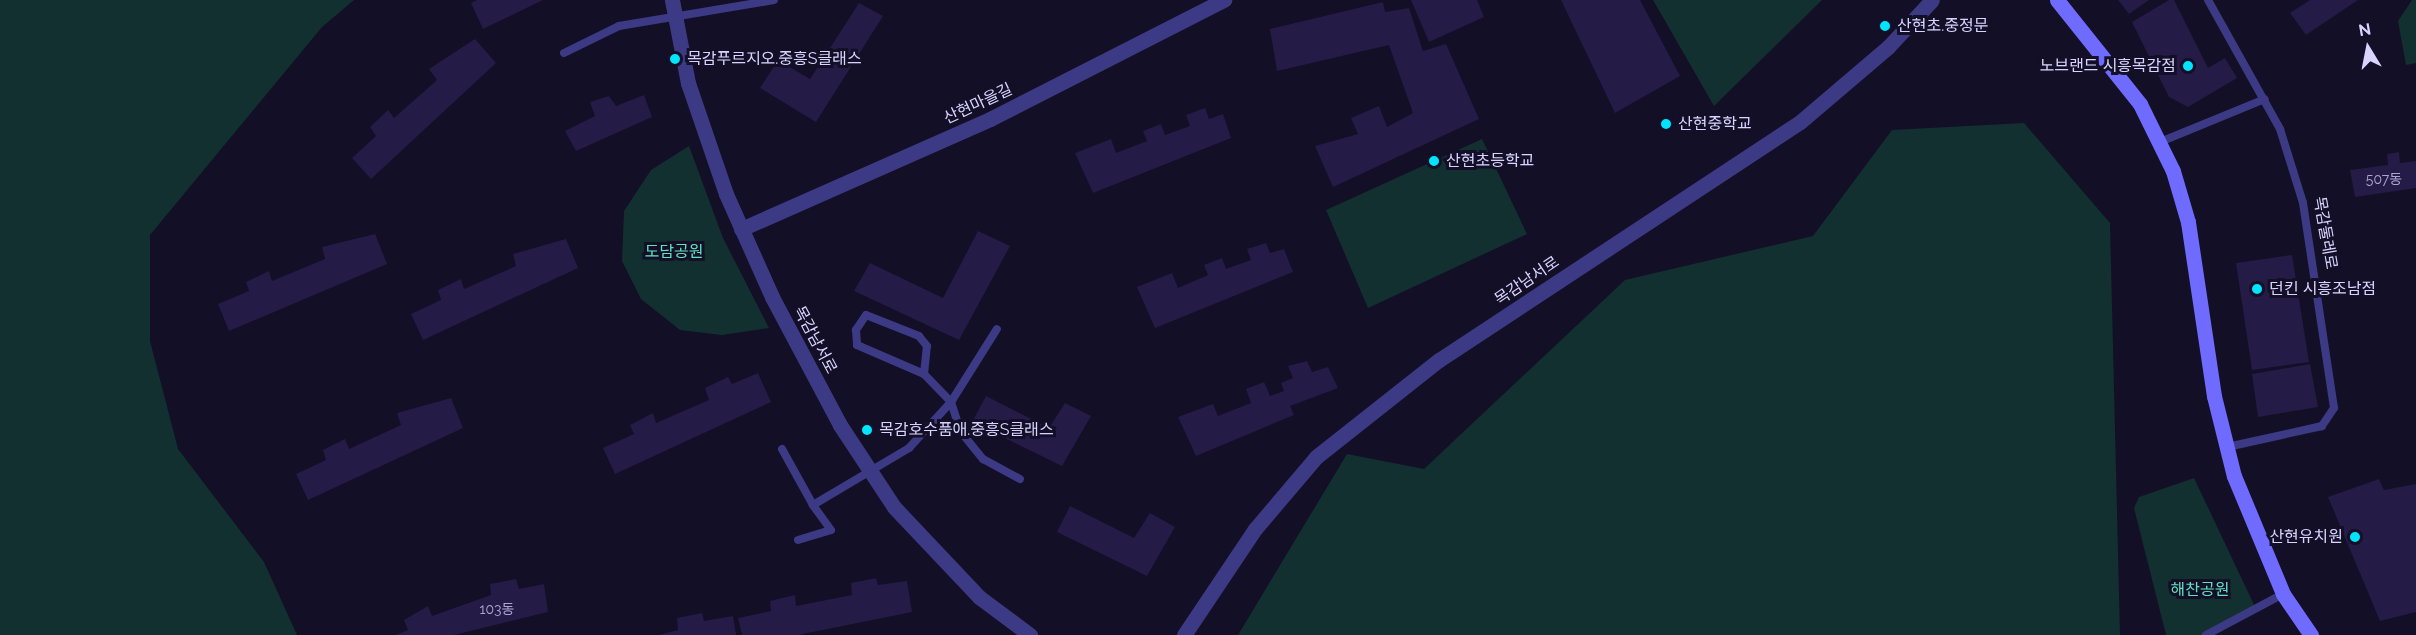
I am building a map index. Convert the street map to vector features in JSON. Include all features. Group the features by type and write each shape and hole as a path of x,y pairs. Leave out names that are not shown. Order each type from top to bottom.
{"street":[{"name":"산현마을길","path":"741,229 990,119 1224,0"},
{"name":"목감남서로","path":"1184,635 1255,529 1316,457 1440,360 1800,122 1888,46 1932,0"},
{"path":"2057,0 2140,104 2160,142 2188,222 2227,447 2283,594 2311,635"},
{"name":"목감남서로","path":"673,7 688,83 741,229 777,307 871,472 894,507 979,597 1030,635"}],"lane":[{"path":"564,53 619,26 673,7 774,0"},
{"name":"목감둘레로","path":"2208,0 2265,99 2303,203 2334,408 2322,426 2227,447"},
{"path":"2160,142 2265,99"},
{"path":"924,374 927,345 919,336 866,315 856,330 857,345 924,374 951,402 961,432 983,459 1020,479"},
{"path":"813,505 909,448 951,402 998,329"},
{"path":"782,449 813,505 831,530 798,540"},
{"path":"2206,635 2283,594"}],"green space":[{"path":"0,0 354,0 322,27 150,235 150,341 178,449 264,562 297,635 0,635"},
{"path":"1653,0 1822,0 1714,106"},
{"path":"2412,0 2416,0 2416,63 2406,65 2398,21"},
{"path":"2024,123 2110,223 2120,635 1238,635 1347,454 1424,469 1625,280 1813,236 1892,130"},
{"path":"1482,139 1527,234 1368,308 1326,210"},
{"name":"도담공원","path":"689,146 723,238 769,328 722,335 680,330 641,299 622,261 624,211 651,170"},
{"name":"해찬공원","path":"2194,478 2257,611 2211,635 2166,635 2134,508 2139,497"}],"building":[{"path":"477,0 543,0 483,29 471,3"},
{"path":"1411,0 1477,0 1484,17 1429,42"},
{"path":"1561,0 1640,0 1680,76 1615,113"},
{"path":"2118,0 2149,0 2129,14"},
{"path":"2169,0 2174,0 2208,68 2225,58 2237,78 2188,107 2169,97 2132,22"},
{"path":"2310,0 2358,0 2306,35 2290,13"},
{"path":"1383,2 1385,12 1409,8 1423,51 1446,44 1479,119 1333,187 1315,146 1358,134 1351,118 1379,106 1387,127 1413,113 1389,45 1277,71 1270,29"},
{"path":"859,3 883,16 816,122 760,88 778,60 810,79"},
{"path":"475,39 496,63 371,179 352,158 376,136 370,127 388,110 394,118 437,80 429,69"},
{"path":"644,95 652,117 576,151 565,131 595,116 590,102 609,96 616,106"},
{"path":"1205,108 1209,119 1223,114 1231,138 1093,193 1075,153 1111,139 1116,153 1147,141 1143,131 1161,124 1165,135 1190,126 1186,115"},
{"path":"2399,152 2400,163 2416,161 2416,188 2355,197 2350,170 2388,165 2387,154"},
{"path":"978,231 1010,246 959,340 854,291 870,263 943,298"},
{"path":"375,234 387,264 229,331 218,304 249,291 246,282 269,271 272,281 325,259 322,247"},
{"path":"566,239 578,268 423,340 411,314 441,300 438,290 461,279 464,289 516,266 513,254"},
{"path":"1266,243 1270,253 1284,249 1293,272 1155,328 1137,287 1172,273 1178,288 1208,275 1204,265 1222,258 1226,269 1251,260 1247,249"},
{"path":"2292,255 2309,362 2252,370 2236,263"},
{"path":"1307,361 1312,372 1328,367 1338,388 1290,406 1294,415 1196,456 1178,417 1213,404 1218,416 1251,403 1246,389 1264,382 1270,396 1284,391 1281,383 1293,378 1288,366"},
{"path":"2310,364 2318,407 2258,417 2252,374"},
{"path":"758,373 771,402 615,474 603,448 634,434 630,425 653,413 656,423 709,400 705,388 728,377 732,384"},
{"path":"986,396 1049,428 1065,403 1091,416 1062,466 972,422"},
{"path":"451,398 463,428 308,500 296,474 326,460 323,450 345,439 349,449 401,425 397,413"},
{"path":"2379,479 2384,490 2416,484 2416,612 2380,621 2328,497"},
{"path":"1070,506 1134,538 1150,513 1175,527 1147,576 1057,532"},
{"path":"876,578 878,585 907,581 912,612 798,635 742,635 738,618 771,611 770,601 795,595 796,606 852,595 851,583"},
{"path":"516,579 519,589 544,584 548,612 454,635 396,635 408,630 404,620 428,606 432,616 491,595 490,584"},
{"path":"702,613 704,621 733,616 736,635 659,635 678,630 677,618"}],"place":[{"name":"산현초.중정문","path":"1885,26"},
{"name":"목감푸르지오.중흥S클래스","path":"675,59"},
{"name":"노브랜드 시흥목감점","path":"2188,66"},
{"name":"산현중학교","path":"1666,124"},
{"name":"산현초등학교","path":"1434,161"},
{"name":"던킨 시흥조남점","path":"2257,289"},
{"name":"목감호수품애.중흥S클래스","path":"867,430"},
{"name":"산현유치원","path":"2355,537"}]}
